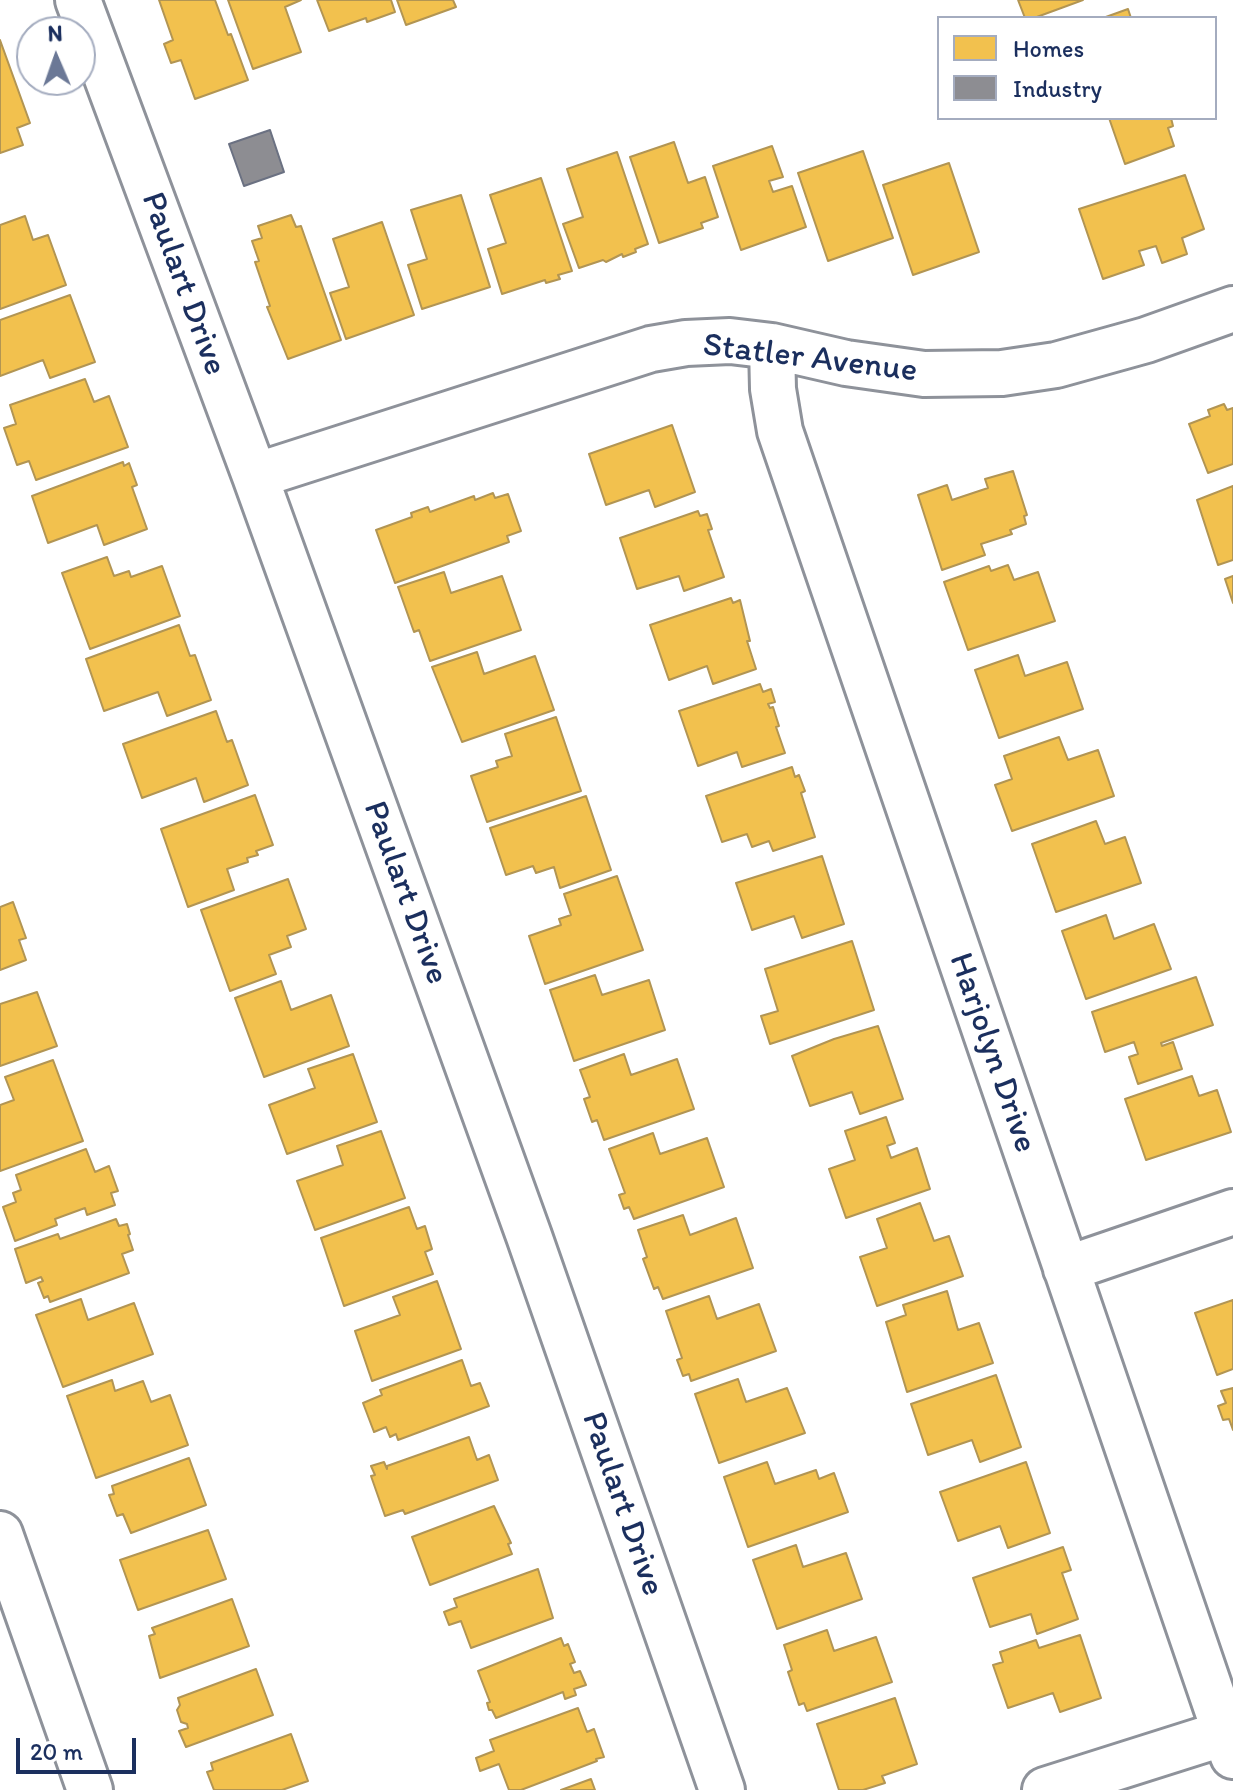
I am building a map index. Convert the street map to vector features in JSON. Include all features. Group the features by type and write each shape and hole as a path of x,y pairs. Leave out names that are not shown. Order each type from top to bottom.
{"street":[{"name":"Paulart Drive","path":"78,0 255,476 529,1236 722,1790"},
{"name":"Statler Avenue","path":"255,476 651,349 686,343 730,341 772,346 846,363 924,374 1002,373 1056,365 1146,340 1233,309"},
{"name":"Harjolyn Drive","path":"772,346 773,389 780,431 1229,1744"},
{"path":"1066,1269 1233,1212"},
{"path":"0,1534 90,1790"},
{"path":"1045,1790 1229,1744"}],"building: Homes":[{"path":"159,0 215,0 248,80 195,99 181,60 171,63 164,44 173,40"},
{"path":"228,0 301,0 285,7 301,52 253,69"},
{"path":"317,0 391,0 395,12 329,31"},
{"path":"397,0 453,0 456,7 406,25"},
{"path":"1018,0 1083,0 1039,16 1024,16"},
{"path":"1128,9 1130,16 1109,16"},
{"path":"0,40 16,84 16,96 20,96 30,123 17,128 23,145 0,153"},
{"path":"1110,120 1172,120 1173,126 1168,128 1174,146 1125,164"},
{"path":"674,142 688,183 705,177 718,217 701,223 703,228 659,243 630,157"},
{"path":"772,146 783,177 769,181 773,192 792,186 806,227 741,250 713,166"},
{"path":"863,151 893,238 828,261 798,173"},
{"path":"617,152 648,244 623,257 622,254 606,262 603,260 579,268 563,224 583,217 567,169"},
{"path":"949,163 979,252 913,275 883,185"},
{"path":"1185,175 1204,229 1182,238 1187,254 1162,263 1156,246 1139,251 1144,265 1103,279 1079,209"},
{"path":"541,178 572,271 558,275 560,279 546,283 545,280 502,294 488,249 506,243 490,195"},
{"path":"461,195 490,287 422,309 408,265 427,259 411,210"},
{"path":"291,215 296,227 301,226 341,340 288,359 267,307 270,306 255,262 259,261 252,241 262,238 258,226"},
{"path":"25,216 33,240 48,235 66,285 0,309 0,225"},
{"path":"382,222 414,315 346,339 330,293 349,287 333,239"},
{"path":"70,295 95,362 50,378 43,360 0,376 0,320"},
{"path":"85,379 94,402 109,396 128,447 36,480 29,461 17,465 4,428 16,424 10,405"},
{"path":"1224,404 1227,410 1233,408 1233,464 1208,473 1189,424 1210,416 1208,410"},
{"path":"672,425 695,492 655,507 649,490 606,505 589,454"},
{"path":"123,462 124,466 129,463 137,485 132,487 147,529 104,545 97,525 48,543 32,496"},
{"path":"1013,471 1027,515 1024,516 1026,524 1010,530 1012,534 981,544 985,555 942,570 918,495 947,485 952,500 988,488 985,479"},
{"path":"1233,486 1233,560 1218,565 1197,500"},
{"path":"493,493 495,498 508,494 521,531 507,536 509,542 395,583 376,530 412,517 411,513 428,507 430,512 474,496 475,500"},
{"path":"698,511 700,516 707,514 712,529 708,530 724,577 684,591 679,576 637,589 620,538"},
{"path":"107,557 114,576 129,571 131,577 162,566 180,616 90,649 62,573"},
{"path":"1008,565 1014,580 1038,572 1055,621 968,650 944,582 989,566 991,571"},
{"path":"444,572 451,593 502,576 521,630 430,661 419,630 414,632 398,587"},
{"path":"1233,576 1233,603 1225,579"},
{"path":"731,598 733,603 740,600 750,641 747,641 756,669 713,684 707,666 669,680 650,625"},
{"path":"179,625 190,656 195,655 211,700 167,716 158,692 104,711 86,659"},
{"path":"477,652 484,674 535,656 554,710 462,742 432,667"},
{"path":"1018,655 1025,676 1067,662 1083,709 999,738 975,670"},
{"path":"760,684 763,692 771,689 775,702 768,704 770,708 773,707 785,753 742,767 737,752 698,766 679,711"},
{"path":"216,711 227,742 232,740 248,785 204,802 196,778 142,798 123,744"},
{"path":"556,717 581,791 487,822 471,776 498,767 496,761 512,756 505,734"},
{"path":"1059,737 1068,760 1098,750 1114,796 1012,831 995,785 1012,779 1004,756"},
{"path":"792,767 805,791 801,793 815,837 773,851 769,841 752,847 747,834 722,842 706,796"},
{"path":"255,795 273,845 256,851 258,855 247,858 248,862 227,869 234,890 188,907 161,829"},
{"path":"586,796 611,870 560,888 554,867 536,873 533,866 506,875 490,828"},
{"path":"1096,821 1105,844 1125,837 1141,883 1056,912 1032,844"},
{"path":"822,856 844,924 802,938 794,916 752,930 736,883"},
{"path":"617,876 643,950 545,984 529,936 561,925 559,919 571,915 564,894"},
{"path":"288,879 306,929 287,936 291,947 269,955 276,974 230,991 201,910"},
{"path":"13,902 26,938 19,940 26,960 0,970 0,907"},
{"path":"1106,915 1114,939 1154,924 1171,969 1086,999 1062,931"},
{"path":"852,941 874,1010 770,1044 761,1016 778,1011 765,969"},
{"path":"595,975 602,995 649,980 665,1030 574,1061 550,990"},
{"path":"1196,977 1213,1025 1161,1043 1162,1046 1173,1042 1182,1069 1138,1084 1129,1057 1138,1054 1134,1042 1105,1052 1092,1012"},
{"path":"281,981 291,1010 331,995 349,1046 264,1077 235,998"},
{"path":"37,992 57,1046 0,1066 0,1004"},
{"path":"878,1026 903,1099 860,1114 852,1092 810,1106 792,1056"},
{"path":"353,1054 377,1122 287,1154 269,1105 315,1088 308,1069"},
{"path":"624,1054 631,1075 677,1059 694,1109 604,1140 597,1120 592,1122 584,1099 590,1097 580,1070"},
{"path":"53,1060 83,1141 0,1171 0,1105 14,1100 5,1077"},
{"path":"1192,1076 1199,1096 1217,1090 1231,1132 1146,1160 1125,1099"},
{"path":"886,1117 895,1143 887,1146 891,1158 917,1148 930,1189 846,1218 829,1169 855,1160 845,1131"},
{"path":"381,1131 405,1198 315,1230 297,1181 343,1165 337,1146"},
{"path":"653,1133 660,1154 707,1138 724,1187 634,1219 629,1207 624,1209 619,1195 625,1193 609,1149"},
{"path":"86,1149 95,1172 109,1166 118,1191 111,1193 115,1205 87,1215 85,1208 55,1219 57,1225 15,1241 3,1207 16,1202 13,1193 21,1190 16,1175"},
{"path":"920,1203 934,1241 949,1236 963,1276 877,1306 860,1257 887,1248 877,1219"},
{"path":"409,1207 417,1229 425,1226 432,1249 425,1252 433,1274 344,1306 321,1238"},
{"path":"683,1215 690,1235 736,1218 753,1268 663,1299 658,1287 654,1289 643,1259 647,1257 638,1230"},
{"path":"116,1219 119,1226 127,1224 130,1234 133,1250 122,1254 129,1273 50,1302 48,1296 44,1298 38,1283 43,1281 41,1277 26,1283 15,1249 58,1234 60,1239"},
{"path":"437,1281 461,1349 372,1381 355,1331 400,1315 393,1297"},
{"path":"947,1291 958,1330 979,1323 993,1363 907,1392 886,1322 906,1315 903,1305"},
{"path":"709,1296 717,1319 759,1304 776,1351 691,1381 689,1374 683,1376 677,1360 682,1358 666,1311"},
{"path":"81,1299 88,1320 134,1303 153,1354 63,1387 36,1315"},
{"path":"1233,1300 1233,1369 1217,1375 1195,1313"},
{"path":"462,1360 471,1386 480,1383 489,1406 398,1440 396,1434 390,1437 386,1427 374,1432 363,1403 382,1395 380,1390"},
{"path":"996,1375 1021,1447 980,1462 972,1440 928,1455 911,1404"},
{"path":"738,1379 746,1402 787,1388 805,1433 719,1463 695,1394"},
{"path":"112,1380 115,1391 143,1381 151,1402 170,1395 188,1445 96,1478 67,1396"},
{"path":"1233,1388 1233,1430 1229,1419 1223,1420 1218,1406 1226,1403 1221,1391"},
{"path":"469,1437 477,1460 489,1455 498,1480 405,1514 403,1510 385,1516 371,1476 375,1475 371,1466 384,1462 387,1469 387,1466"},
{"path":"189,1458 206,1505 131,1533 123,1514 117,1516 109,1495 114,1494 112,1486"},
{"path":"767,1462 775,1484 816,1470 819,1479 834,1473 848,1512 748,1547 724,1477"},
{"path":"1026,1462 1050,1533 1008,1548 1000,1526 958,1541 940,1492"},
{"path":"494,1506 511,1543 508,1544 512,1554 430,1585 412,1537"},
{"path":"208,1530 226,1579 138,1610 120,1560"},
{"path":"796,1545 803,1567 846,1553 862,1599 777,1629 753,1560"},
{"path":"1063,1547 1071,1570 1062,1573 1078,1619 1037,1634 1031,1614 990,1627 973,1578"},
{"path":"538,1569 553,1618 471,1648 461,1621 449,1625 444,1612 457,1607 454,1599"},
{"path":"232,1599 249,1646 160,1678 149,1636 155,1634 152,1628"},
{"path":"827,1630 834,1651 876,1637 892,1682 807,1711 804,1703 799,1705 788,1672 792,1670 784,1645"},
{"path":"1080,1635 1101,1698 1060,1712 1053,1693 1008,1708 993,1665 1003,1662 1000,1652 1036,1640 1039,1648"},
{"path":"561,1638 564,1646 568,1644 575,1662 570,1664 574,1673 580,1671 586,1685 574,1689 576,1695 565,1699 563,1692 496,1718 489,1710 487,1703 490,1702 478,1671"},
{"path":"256,1669 273,1715 186,1747 179,1731 188,1728 181,1722 177,1710 180,1705 178,1698"},
{"path":"895,1698 917,1764 882,1776 885,1783 863,1790 839,1790 817,1724"},
{"path":"578,1708 587,1732 594,1729 604,1757 521,1790 509,1790 499,1764 480,1771 476,1758 494,1751 490,1740"},
{"path":"291,1734 308,1781 282,1790 214,1790 207,1772 213,1770 211,1763"},
{"path":"591,1779 595,1790 561,1790"}],"building: Industry":[{"path":"270,130 284,172 244,186 229,144"}]}
